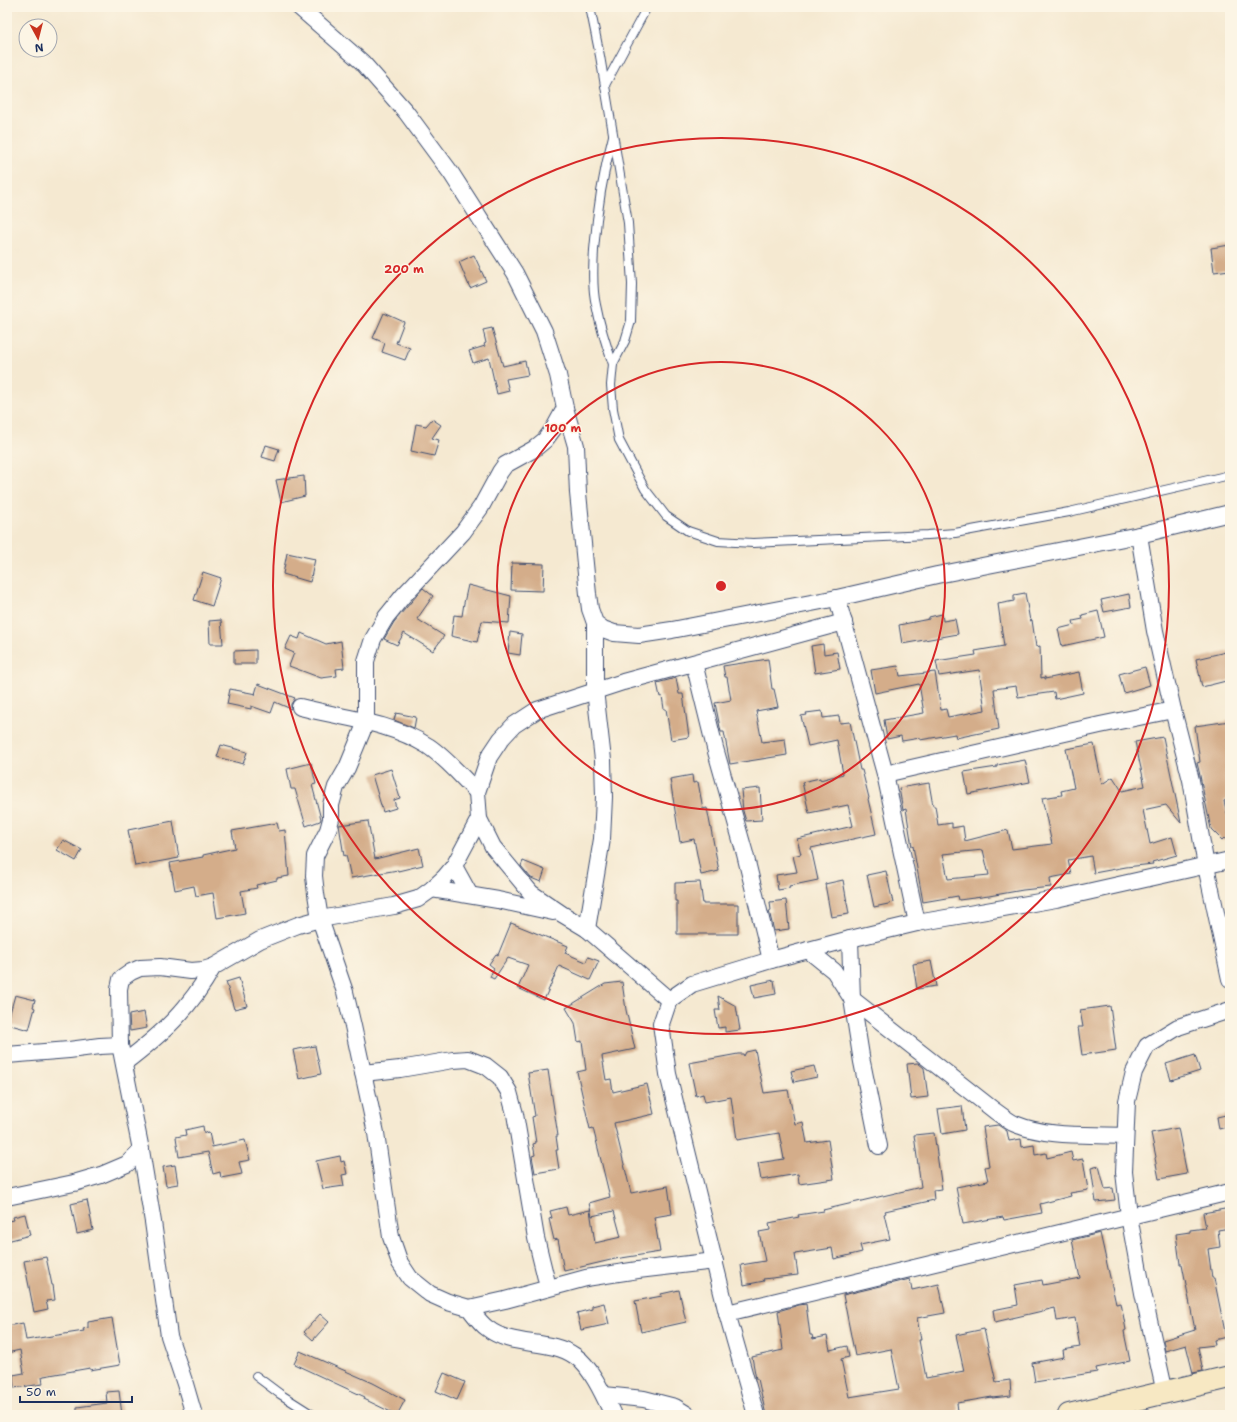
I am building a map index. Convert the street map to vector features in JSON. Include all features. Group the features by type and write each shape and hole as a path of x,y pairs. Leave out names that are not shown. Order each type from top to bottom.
{"street":[{"path":"299,7 362,62 406,112 451,172 515,273 544,331 558,375 565,408 576,446 578,493 584,562 590,609 595,623 595,690 603,760 604,797 602,839 587,929"},
{"path":"565,408 554,428 545,440 534,449 505,465 482,507 463,532 402,596 372,639 366,661 366,722 347,768 336,787 331,805 331,819 328,830 315,856 314,876 320,919 345,992 381,1161 391,1237 400,1263 410,1278 430,1294 448,1302 469,1308 586,1278 715,1261"},
{"path":"595,623 603,629 614,633 639,635 672,630 837,598 937,575 1139,535 1230,514"},
{"path":"1139,535 1155,631 1191,780 1206,866 1230,979"},
{"path":"837,598 884,774 917,923"},
{"path":"669,1000 587,929 531,893 493,847 479,819 477,792 489,757 501,739 514,725 537,710 595,690 844,622"},
{"path":"694,663 715,748 745,854 771,960"},
{"path":"300,707 387,727 407,734 429,747 454,768 477,792"},
{"path":"884,774 1173,710"},
{"path":"194,1415 169,1336 141,1150 120,1045 119,989 121,979 130,972 140,968 160,967 191,971 213,967 244,948 270,935 298,925 320,919 394,906 418,899 444,878 454,866 479,819"},
{"path":"756,1415 727,1313 668,1074 661,1024 669,1000 692,984 771,960 850,939 917,923 1056,899 1230,860"},
{"path":"454,866 470,895"},
{"path":"432,889 470,895 562,914"},
{"path":"850,939 852,999 862,1062 879,1146"},
{"path":"808,950 834,971 852,999 995,1111 1015,1124 1056,1134 1125,1136"},
{"path":"124,1062 158,1036 174,1020 199,990 213,967"},
{"path":"1165,1393 1143,1293 1129,1216 1124,1172 1127,1101 1134,1072 1147,1046 1178,1027 1230,1010"},
{"path":"7,1055 120,1045"},
{"path":"363,1073 400,1069 453,1060 468,1060 486,1066 500,1077 509,1092 515,1114 536,1238 548,1288"},
{"path":"7,1197 74,1183 101,1175 127,1164 141,1150"},
{"path":"727,1313 1230,1192"},
{"path":"469,1308 487,1329 507,1339 558,1347 576,1356 588,1370 604,1395 613,1415"},
{"path":"1069,1415 1230,1377"},
{"path":"604,1395 644,1400 675,1412"}],"lane":[{"path":"590,7 614,133 628,223 632,284 631,321 625,341 613,364 611,385 612,403 619,440 645,489 666,516 688,531 718,541 753,543 954,533 1069,512 1230,475"},
{"path":"605,85 647,7"},
{"path":"613,364 602,332 595,304 593,270 599,196 605,165 614,133"},
{"path":"256,1376 280,1394 313,1415"}],"building":[{"path":"1230,245 1230,270 1214,272 1211,248"},
{"path":"474,255 486,281 470,288 459,262"},
{"path":"384,313 404,322 396,343 410,348 405,360 382,352 385,343 373,338"},
{"path":"492,328 503,366 525,361 528,375 506,379 509,391 497,394 489,358 473,363 469,351 485,346 484,344 486,343 483,330"},
{"path":"432,419 441,425 432,438 439,440 434,456 411,451 416,424 426,426"},
{"path":"266,445 279,449 275,461 262,457"},
{"path":"304,476 305,496 281,502 276,480"},
{"path":"287,553 315,559 310,582 283,574"},
{"path":"512,563 544,564 543,591 511,590"},
{"path":"203,572 221,578 212,606 194,600"},
{"path":"468,585 511,596 509,623 482,621 477,642 451,636 454,615 462,616"},
{"path":"423,588 433,596 417,619 444,636 433,651 404,633 397,645 384,639 394,622"},
{"path":"1025,593 1030,621 1032,620 1036,647 1040,646 1041,678 1045,677 1045,679 1079,672 1083,693 1055,699 1054,692 1018,697 1016,686 994,689 999,729 956,738 955,734 920,740 920,738 902,741 901,736 887,739 884,720 924,713 919,684 875,693 871,670 898,666 900,676 935,672 941,710 946,709 948,717 985,710 979,670 939,676 936,661 976,655 975,651 1004,646 998,604 1014,601 1014,595"},
{"path":"1129,594 1131,607 1104,612 1101,600"},
{"path":"1098,611 1104,637 1062,646 1058,629 1074,625 1073,621 1083,619 1082,615"},
{"path":"942,614 943,621 955,619 958,634 902,644 899,625 929,619 929,617"},
{"path":"221,620 223,644 210,644 209,621"},
{"path":"510,632 522,634 520,655 508,653"},
{"path":"301,633 326,644 341,641 344,668 336,669 337,676 321,678 289,666 294,653 285,649 291,636 299,639"},
{"path":"823,644 824,654 837,652 840,669 815,673 811,646"},
{"path":"256,650 256,664 234,664 234,651"},
{"path":"1230,651 1230,680 1202,687 1196,659"},
{"path":"768,659 772,689 774,689 778,707 756,711 762,742 785,739 787,755 730,764 724,732 721,732 715,703 731,700 727,677 725,677 723,666"},
{"path":"1145,667 1150,685 1124,693 1119,674"},
{"path":"676,678 679,694 683,694 689,737 671,740 666,709 664,709 662,696 660,697 657,683"},
{"path":"258,684 295,698 291,704 291,709 275,702 271,713 251,706 251,709 227,704 230,689 255,694"},
{"path":"822,711 823,718 839,716 840,723 850,722 860,770 862,770 869,798 876,834 811,848 818,880 789,886 790,888 778,890 776,875 797,872 793,856 801,854 797,839 853,826 848,805 809,813 802,782 820,778 820,780 843,774 837,740 808,746 801,716 807,715 806,713"},
{"path":"396,713 416,717 414,728 394,720"},
{"path":"1230,721 1230,799 1224,801 1230,825 1230,843 1224,838 1222,840 1211,829 1197,763 1200,762 1195,726"},
{"path":"1163,737 1181,823 1166,805 1143,810 1150,844 1172,837 1177,855 1152,862 1153,864 1094,873 1091,856 1068,860 1071,874 1050,878 1051,887 959,900 958,896 923,902 906,809 903,810 899,788 929,783 938,825 952,823 952,828 963,826 965,841 1008,830 1012,849 1052,844 1042,798 1062,795 1061,791 1074,788 1066,749 1094,744 1102,784 1113,777 1122,791 1145,786 1135,742","holes":["983,850 989,875 948,879 943,854"]},
{"path":"221,745 247,752 243,764 217,757"},
{"path":"1025,760 1030,782 968,794 964,772 997,767 997,765"},
{"path":"311,763 316,784 312,785 321,819 320,821 306,826 295,789 291,789 287,769"},
{"path":"391,769 400,798 394,800 396,808 383,812 372,775"},
{"path":"692,775 693,783 698,782 703,809 707,808 719,871 701,875 694,839 680,842 670,779"},
{"path":"760,788 762,820 746,821 743,811 741,790"},
{"path":"173,821 179,858 135,866 128,830"},
{"path":"368,821 375,859 419,848 423,865 398,871 351,878 346,855 344,856 339,825"},
{"path":"277,823 279,831 285,830 289,876 277,878 277,880 256,885 257,888 241,891 245,913 217,918 213,893 196,896 194,886 175,890 170,863 203,857 203,855 235,848 232,831"},
{"path":"63,840 82,850 76,861 57,850"},
{"path":"523,861 545,870 541,882 531,878 521,866"},
{"path":"886,871 893,903 874,907 867,875"},
{"path":"843,880 849,914 831,917 825,884"},
{"path":"700,882 703,904 738,904 738,934 677,934 677,901 675,901 675,883"},
{"path":"786,900 789,929 774,931 769,911 771,911 770,902"},
{"path":"511,923 568,946 565,953 586,962 588,957 599,961 590,980 559,966 544,1000 518,988 528,965 508,958 494,979 490,977 494,968 489,964 496,954 498,955"},
{"path":"931,961 936,986 917,989 913,964"},
{"path":"239,978 247,1006 234,1009 226,982"},
{"path":"774,980 776,994 754,998 751,985"},
{"path":"622,982 626,1010 635,1049 602,1056 606,1080 611,1079 613,1092 647,1084 654,1114 614,1123 631,1193 668,1186 672,1214 654,1217 660,1252 615,1259 564,1271 558,1239 554,1240 549,1219 552,1218 550,1211 566,1207 568,1215 590,1210 595,1243 621,1237 614,1211 592,1216 589,1203 610,1197 593,1128 590,1129 577,1072 586,1070 582,1041 578,1042 575,1023 566,1008 605,984"},
{"path":"15,995 35,1000 33,1007 35,1008 29,1030 7,1024"},
{"path":"718,996 736,1006 740,1030 725,1032 725,1027 718,1028 715,1010 720,1010"},
{"path":"1110,1006 1116,1050 1082,1055 1078,1027 1083,1027 1080,1010"},
{"path":"144,1012 147,1028 130,1031 129,1015"},
{"path":"315,1046 321,1074 299,1079 293,1050"},
{"path":"755,1050 764,1093 788,1090 795,1124 803,1122 807,1143 828,1140 834,1179 799,1184 798,1174 761,1180 758,1163 784,1159 779,1133 737,1140 731,1097 705,1102 703,1094 696,1096 689,1063 738,1054 743,1054 744,1056 746,1052"},
{"path":"1195,1055 1200,1071 1171,1080 1166,1064"},
{"path":"918,1063 924,1068 928,1097 911,1099 907,1064"},
{"path":"814,1066 817,1077 794,1082 791,1071"},
{"path":"548,1070 558,1136 556,1136 558,1150 556,1150 559,1169 535,1173 532,1156 535,1155 533,1144 536,1143 532,1117 535,1116 528,1073"},
{"path":"962,1106 965,1130 942,1134 938,1109"},
{"path":"1230,1114 1230,1126 1219,1129 1217,1117"},
{"path":"998,1125 1007,1131 1009,1141 1021,1139 1022,1147 1034,1145 1035,1155 1046,1153 1047,1158 1071,1152 1073,1161 1083,1159 1088,1190 1070,1193 1071,1196 1040,1204 1042,1213 1004,1220 1003,1217 963,1224 956,1187 988,1181 985,1167 989,1166 983,1127"},
{"path":"203,1126 204,1133 209,1132 212,1147 245,1140 250,1160 239,1162 242,1174 221,1178 220,1172 213,1174 208,1152 179,1157 176,1137 186,1135 185,1130"},
{"path":"1178,1128 1187,1174 1159,1179 1151,1133"},
{"path":"934,1133 942,1189 933,1190 934,1200 885,1211 886,1213 884,1214 890,1239 860,1245 862,1252 834,1259 832,1248 795,1254 798,1275 763,1279 764,1281 744,1285 741,1265 765,1261 759,1232 770,1230 769,1223 921,1187 914,1135"},
{"path":"340,1156 341,1162 344,1161 347,1174 342,1175 344,1186 323,1189 316,1161"},
{"path":"175,1165 178,1184 166,1186 163,1167"},
{"path":"1099,1166 1105,1189 1113,1188 1115,1200 1096,1202 1091,1168"},
{"path":"87,1200 93,1230 77,1234 71,1204"},
{"path":"1230,1208 1230,1228 1218,1230 1220,1247 1208,1249 1212,1278 1214,1278 1226,1337 1214,1340 1215,1345 1198,1347 1203,1371 1193,1373 1186,1345 1165,1351 1163,1340 1195,1330 1182,1264 1180,1264 1176,1234 1206,1228 1203,1213"},
{"path":"25,1214 30,1235 7,1241 7,1221 14,1220 13,1217"},
{"path":"1100,1233 1116,1304 1121,1303 1126,1330 1124,1331 1130,1361 1096,1368 1097,1372 1035,1382 1032,1363 1064,1357 1063,1350 1080,1347 1075,1318 1057,1321 1055,1308 995,1322 993,1310 1018,1305 1015,1285 1042,1280 1043,1285 1080,1278 1072,1240"},
{"path":"46,1257 55,1300 46,1301 48,1309 34,1312 24,1261"},
{"path":"910,1279 912,1290 939,1284 945,1313 917,1318 921,1340 919,1340 926,1378 964,1371 956,1335 984,1329 996,1382 1010,1380 1011,1396 992,1397 957,1403 958,1411 939,1415 766,1415 758,1379 756,1379 752,1357 783,1350 778,1311 799,1305 806,1304 810,1335 812,1335 813,1339 827,1336 830,1350 847,1346 849,1357 841,1359 849,1397 899,1389 891,1349 855,1356 843,1295"},
{"path":"679,1290 686,1322 641,1332 635,1301 662,1296 661,1294"},
{"path":"604,1303 609,1324 581,1330 577,1313 592,1309 592,1306"},
{"path":"320,1314 329,1322 313,1340 304,1332"},
{"path":"112,1318 120,1365 90,1370 90,1368 44,1376 42,1377 43,1384 14,1388 13,1375 24,1373 20,1350 7,1353 7,1326 23,1323 26,1340 84,1331 83,1329 88,1328 88,1322"},
{"path":"300,1351 373,1383 405,1400 397,1415 364,1399 365,1397 294,1364"},
{"path":"444,1373 465,1382 457,1400 436,1391"},
{"path":"119,1391 122,1415 77,1415 77,1407 107,1403 106,1392"}]}
